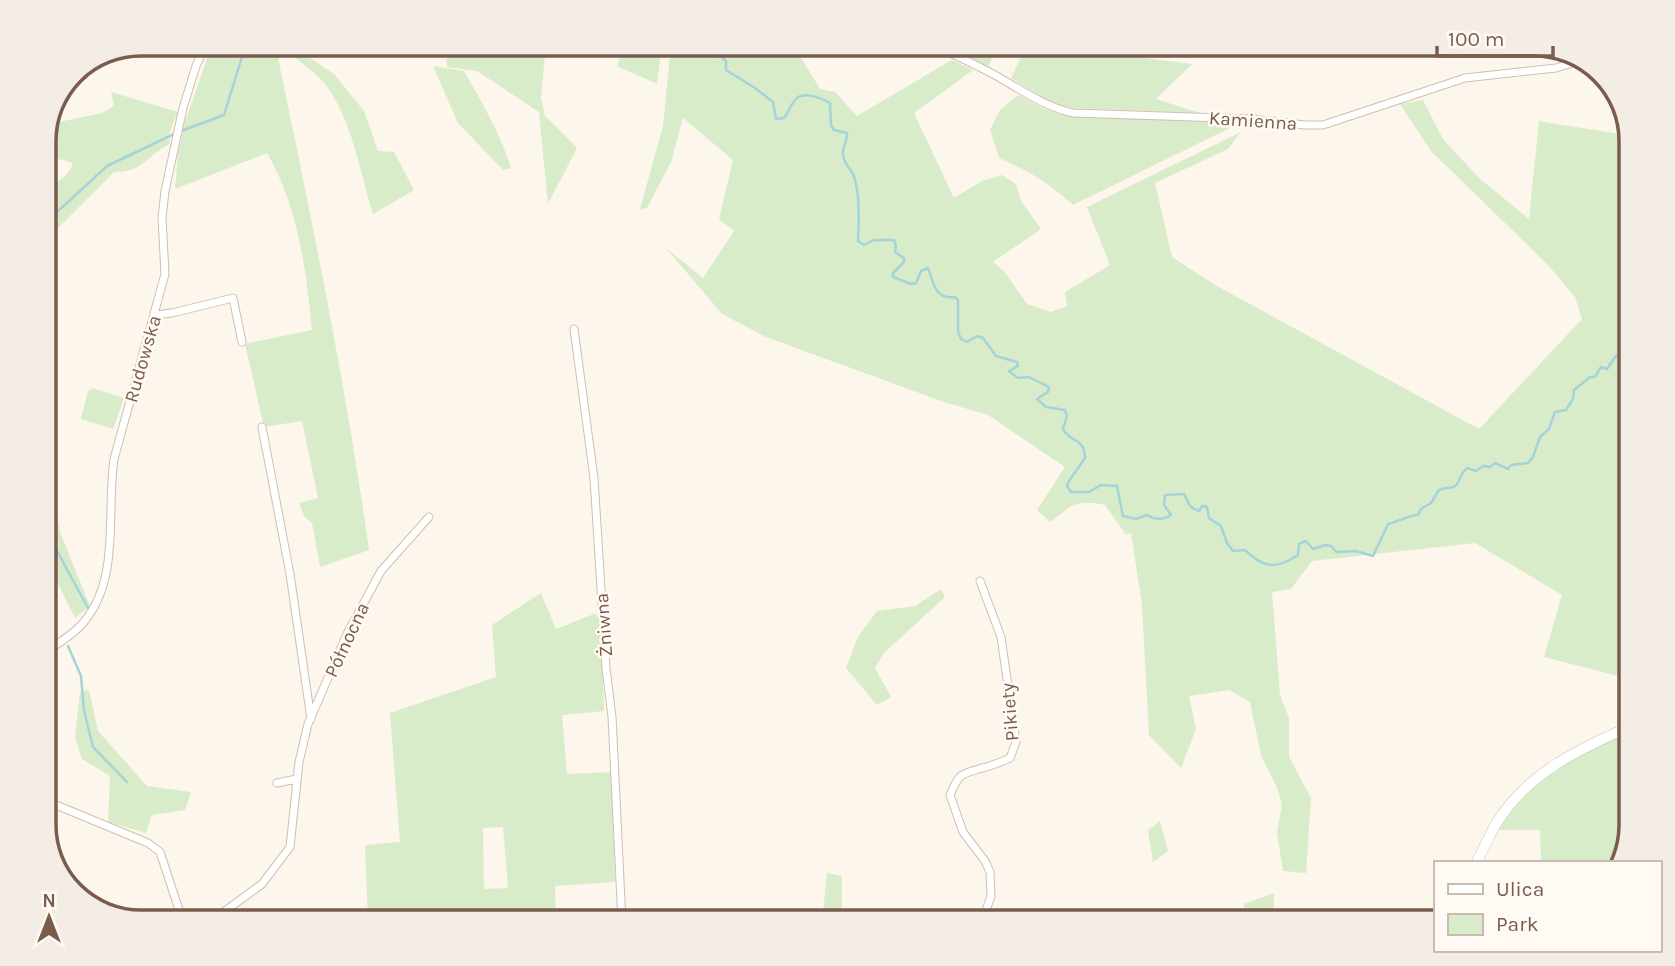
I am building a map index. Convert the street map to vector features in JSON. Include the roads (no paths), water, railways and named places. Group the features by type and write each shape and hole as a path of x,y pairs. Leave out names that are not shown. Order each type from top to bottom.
{"street":[{"name":"Rudowska","path":"56,644 82,625 95,608 105,582 111,529 114,459 165,275 166,252 162,218 166,191 183,108 201,56"},
{"name":"Kamienna","path":"954,56 1037,100 1058,110 1073,113 1253,120 1305,125 1323,125 1465,78 1530,72 1569,64"},
{"path":"155,315 233,298 242,342"},
{"name":"Żniwna","path":"574,329 594,478 613,730 621,910"},
{"path":"262,427 290,574 311,719"},
{"name":"Północna","path":"226,910 262,884 290,848 302,748 311,719 347,634 381,571 429,517"},
{"name":"Pikiety","path":"980,580 1001,637 1016,742 1010,758 967,771 957,780 950,795 963,832 990,872 991,896 986,910"},
{"path":"1477,861 1497,823 1530,783 1566,756 1619,732"},
{"path":"277,783 297,779"},
{"path":"56,805 148,843 160,852 179,910"}],"waterway":[{"path":"181,131 224,115 242,56"},
{"path":"716,56 726,61 726,70 773,102 776,119 784,118 793,102 800,96 814,96 830,103 831,125 834,130 847,133 843,157 853,174 857,189 858,241 864,245 874,240 894,240 895,252 904,258 904,262 893,273 893,277 911,284 916,283 921,271 928,268 939,293 958,300 958,332 961,339 967,342 977,336 983,338 996,356 1017,362 1018,366 1009,371 1018,378 1029,377 1049,387 1048,392 1037,399 1046,407 1065,410 1067,416 1063,429 1080,443 1084,451 1085,458 1067,486 1071,492 1089,492 1101,485 1117,486 1123,516 1136,519 1147,515 1156,519 1168,517 1171,515 1164,505 1165,495 1184,494 1195,510 1199,511 1202,506 1207,507 1209,518 1221,526 1233,551 1245,550 1270,565 1283,563 1298,555 1299,544 1306,541 1313,549 1325,545 1331,546 1336,552 1356,551 1373,556 1388,524 1418,515 1421,509 1431,503 1439,490 1457,485 1467,468 1476,471 1495,463 1508,469 1511,465 1528,463 1540,437 1549,429 1555,412 1566,410 1573,399 1574,390 1590,377 1595,377 1601,367 1607,369 1619,354"},
{"path":"56,213 107,166 174,134"},
{"path":"56,549 88,608"},
{"path":"68,646 81,676 84,710 93,747 127,782"}]}
